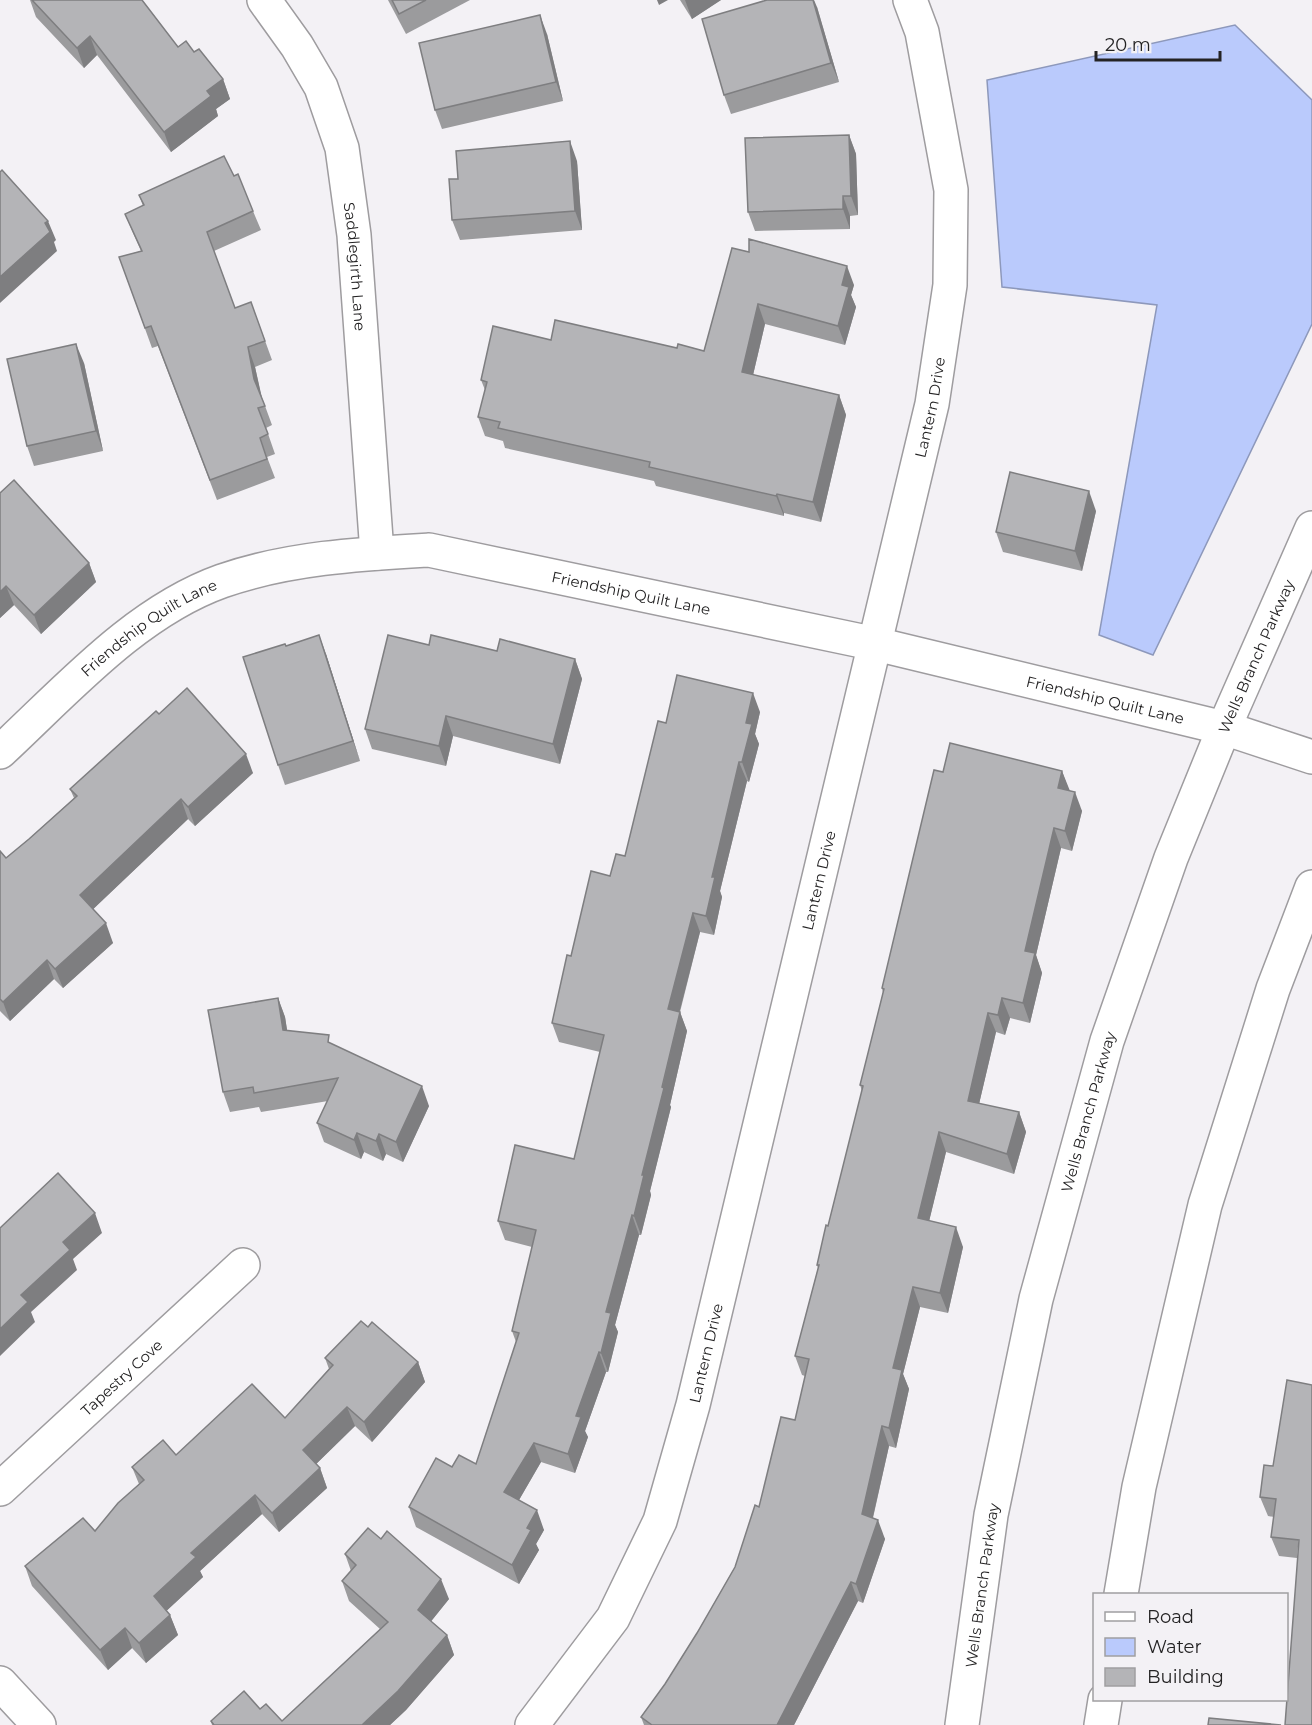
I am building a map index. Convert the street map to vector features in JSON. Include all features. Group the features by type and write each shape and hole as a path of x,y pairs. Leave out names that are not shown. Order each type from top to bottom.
{"street":[{"name":"Saddlegirth Lane","path":"264,0 297,46 321,87 342,148 354,235 376,553"},
{"name":"Lantern Drive","path":"532,1725 613,1618 660,1521 693,1405 932,404 950,285 951,190 922,32 910,0"},
{"name":"Wells Branch Parkway","path":"962,1725 991,1515 1036,1299 1107,1041 1171,858 1224,729 1312,528"},
{"name":"Friendship Quilt Lane","path":"0,752 119,641 174,604 221,581 277,565 376,553 429,550 876,644 1224,729 1312,757"},
{"path":"1122,1593 1139,1487 1205,1205 1273,989 1312,888"},
{"name":"Tapestry Cove","path":"0,1489 243,1265"},
{"path":"0,1683 39,1725"},
{"path":"1101,1725 1105,1701"}],"water":[{"path":"1235,25 1312,100 1312,324 1153,655 1099,635 1157,305 1002,287 987,80"}],"building":[{"path":"32,0 142,0 178,47 186,41 194,52 199,49 223,79 207,91 211,96 164,132 90,36 77,48"},
{"path":"392,0 426,0 399,14"},
{"path":"767,0 813,0 831,63 724,95 702,19"},
{"path":"540,15 556,82 435,110 419,43"},
{"path":"849,135 851,196 843,196 843,209 748,212 745,138"},
{"path":"570,141 575,211 452,220 449,179 458,179 456,151"},
{"path":"224,156 234,176 238,174 253,211 207,232 235,308 251,302 265,341 248,347 254,379 265,406 258,408 268,434 260,438 267,459 210,480 151,326 145,328 119,257 142,251 125,214 144,205 139,195"},
{"path":"2,170 48,221 45,223 50,232 0,277 0,172"},
{"path":"749,239 847,266 842,285 849,287 838,326 758,304 742,372 839,395 813,502 777,494 776,496 649,467 650,462 498,428 500,422 478,417 487,382 481,380 493,326 551,340 555,320 677,348 678,344 704,351 732,248 749,252"},
{"path":"76,344 96,431 27,446 7,359"},
{"path":"1010,472 1089,491 1075,551 996,532"},
{"path":"14,480 89,563 34,615 6,586 0,592 0,493"},
{"path":"319,635 353,741 278,765 243,657"},
{"path":"388,635 429,645 431,635 497,651 500,639 575,659 553,744 446,716 439,746 365,729"},
{"path":"677,675 753,693 746,723 752,724 742,762 739,762 712,877 715,877 706,916 693,913 668,1009 680,1012 662,1087 664,1088 634,1216 632,1215 606,1312 611,1313 601,1353 599,1352 576,1416 581,1417 568,1454 534,1443 504,1492 537,1510 527,1528 531,1530 512,1565 409,1507 436,1458 452,1467 459,1455 476,1464 519,1333 512,1331 536,1230 498,1221 515,1145 574,1159 604,1035 552,1023 567,955 571,956 591,871 610,876 616,854 625,856 658,721 666,723"},
{"path":"187,688 246,754 188,807 181,799 80,895 106,923 55,969 47,960 3,1002 0,999 0,851 6,858 29,839 77,796 70,789 156,711 159,714"},
{"path":"950,743 1062,771 1058,788 1075,792 1065,831 1054,828 1025,951 1035,953 1023,1003 1002,998 998,1015 988,1013 968,1101 1019,1112 1007,1154 939,1132 918,1218 956,1227 940,1293 913,1287 893,1368 902,1370 889,1428 882,1426 862,1514 878,1520 856,1584 851,1582 777,1725 652,1725 641,1717 697,1633 735,1567 755,1505 759,1507 781,1417 795,1420 809,1359 795,1356 819,1265 817,1265 826,1225 828,1226 863,1086 860,1085 934,770 943,772"},
{"path":"278,998 283,1030 329,1035 328,1042 422,1086 396,1142 379,1134 376,1141 357,1133 354,1140 317,1123 338,1078 254,1093 253,1087 223,1092 208,1010"},
{"path":"58,1173 95,1213 63,1242 70,1250 21,1295 28,1302 0,1329 0,1228"},
{"path":"361,1321 368,1327 372,1322 418,1362 364,1422 347,1407 303,1450 320,1468 272,1513 255,1495 191,1553 196,1557 154,1596 170,1615 139,1643 125,1628 100,1650 25,1566 83,1518 95,1531 118,1503 144,1480 132,1467 163,1440 176,1455 252,1384 285,1418 333,1365 325,1358"},
{"path":"1287,1380 1312,1385 1312,1725 1285,1725 1299,1540 1271,1537 1276,1499 1260,1497 1264,1465 1273,1466"},
{"path":"368,1528 381,1539 387,1531 441,1579 418,1610 447,1635 398,1691 362,1725 214,1725 211,1721 244,1691 260,1709 266,1704 282,1721 388,1622 342,1581 356,1565 345,1554"},
{"path":"1209,1718 1281,1725 1208,1725"}]}
